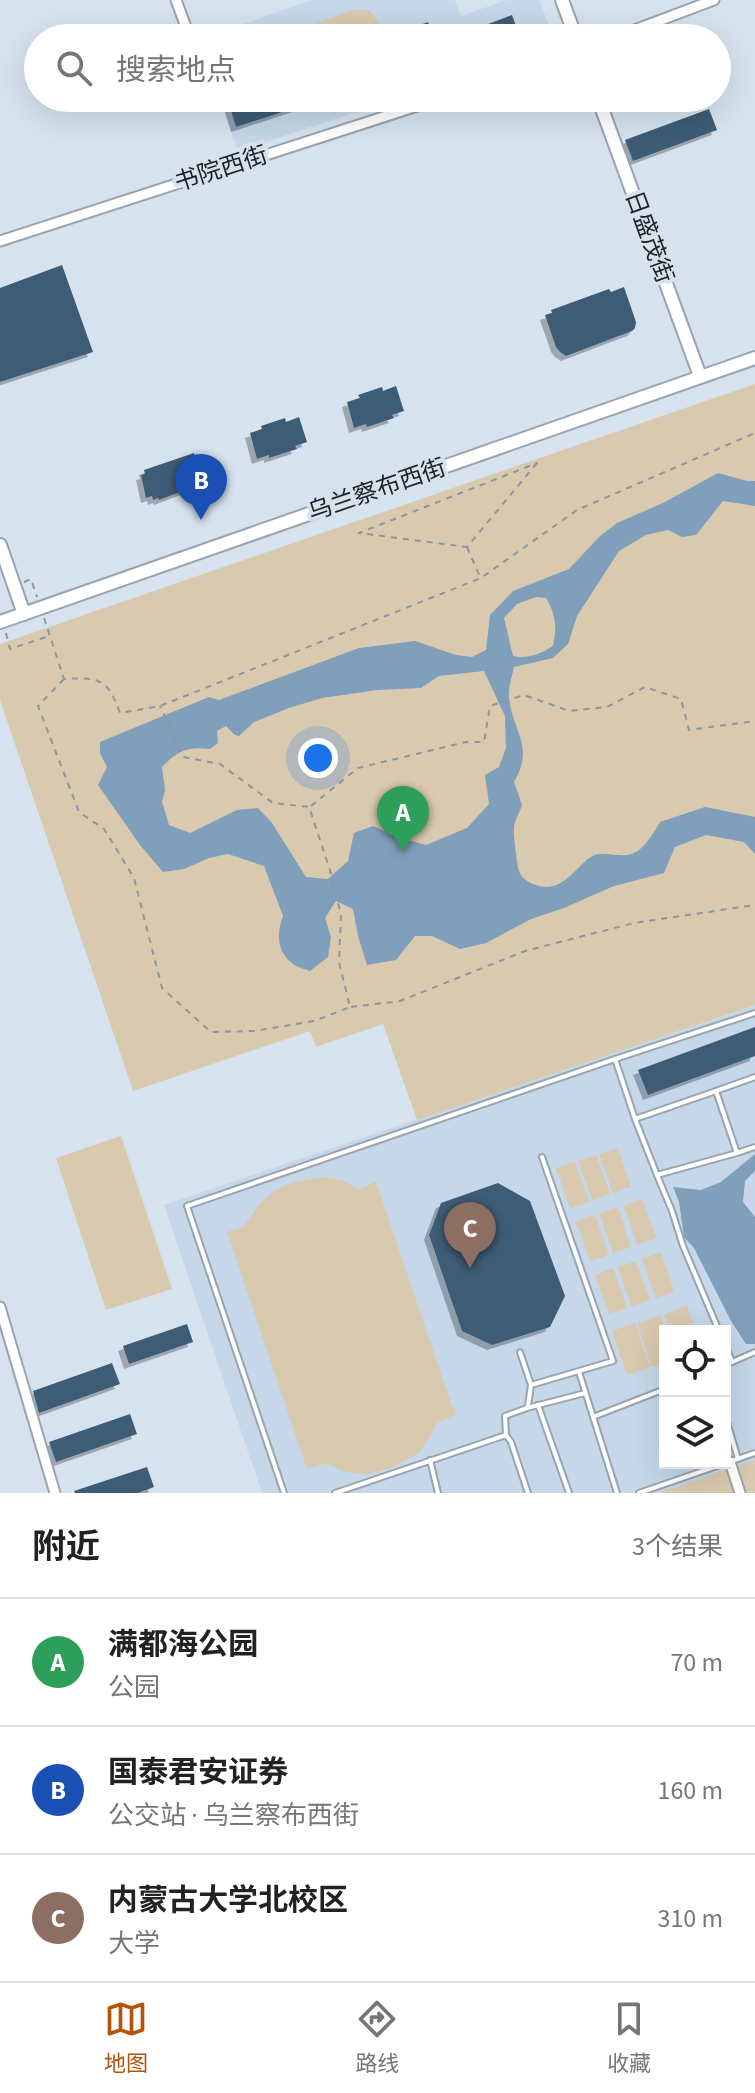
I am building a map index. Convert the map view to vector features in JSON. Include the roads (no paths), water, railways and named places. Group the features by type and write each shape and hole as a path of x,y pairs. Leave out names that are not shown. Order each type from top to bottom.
{"street":[{"path":"176,0 185,24"},
{"path":"562,0 571,24"},
{"path":"650,24 714,0"},
{"name":"书院西街","path":"0,241 399,112"},
{"name":"日盛茂街","path":"603,112 700,376"},
{"name":"乌兰察布西街","path":"1,622 755,358"},
{"path":"0,545 24,614"},
{"path":"0,1307 55,1493"},
{"path":"734,1460 740,1493"}],"lane":[{"path":"284,1493 187,1206 755,1013"},
{"path":"615,1059 683,1246 716,1325"},
{"path":"635,1119 755,1077"},
{"path":"716,1091 737,1153"},
{"path":"657,1175 755,1147"},
{"path":"531,1385 613,1361 542,1157"},
{"path":"520,1352 531,1385 527,1408"},
{"path":"732,1362 755,1352"},
{"path":"579,1372 617,1493"},
{"path":"593,1417 659,1391"},
{"path":"528,1493 506,1435 505,1416 585,1393"},
{"path":"538,1405 569,1493"},
{"path":"335,1493 506,1435"},
{"path":"731,1445 734,1460"},
{"path":"639,1493 755,1453"},
{"path":"430,1460 438,1493"}],"water":[{"path":"718,473 755,481 755,506 723,501 696,535 682,537 668,530 646,535 619,551 577,616 568,644 553,658 514,667 509,698 523,749 523,759 514,782 522,805 514,831 519,871 521,876 535,885 556,885 590,857 633,853 644,845 660,822 705,807 755,817 755,854 744,842 706,835 675,847 664,873 614,886 531,919 486,943 460,949 432,936 415,936 396,960 367,965 353,909 336,901 325,918 331,937 328,957 310,971 294,964 283,953 279,935 283,916 264,866 228,854 184,869 163,872 98,785 107,767 100,753 100,742 209,697 219,700 359,648 415,641 472,657 486,650 490,615 513,591 569,569 617,523 663,503","holes":["536,597 546,598 554,615 553,646 534,655 513,656 504,618 517,604","484,671 505,716 506,748 499,767 485,775 489,804 467,828 426,845 373,826 354,833 348,861 328,879 306,877 272,823 258,808 237,810 190,833 169,825 162,802 165,790 162,767 183,751 210,749 218,743 217,731 226,726 239,736 254,722 322,698 377,690 421,688 439,676"]},
{"path":"755,1154 755,1171 745,1181 743,1202 755,1217 755,1344 746,1344 694,1248 684,1237 679,1202 673,1187 701,1190 721,1182"}],"place":[{"name":"国泰君安证券","path":"201,520"},
{"name":"满都海公园","path":"403,852"},
{"name":"内蒙古大学北校区","path":"470,1268"}]}
